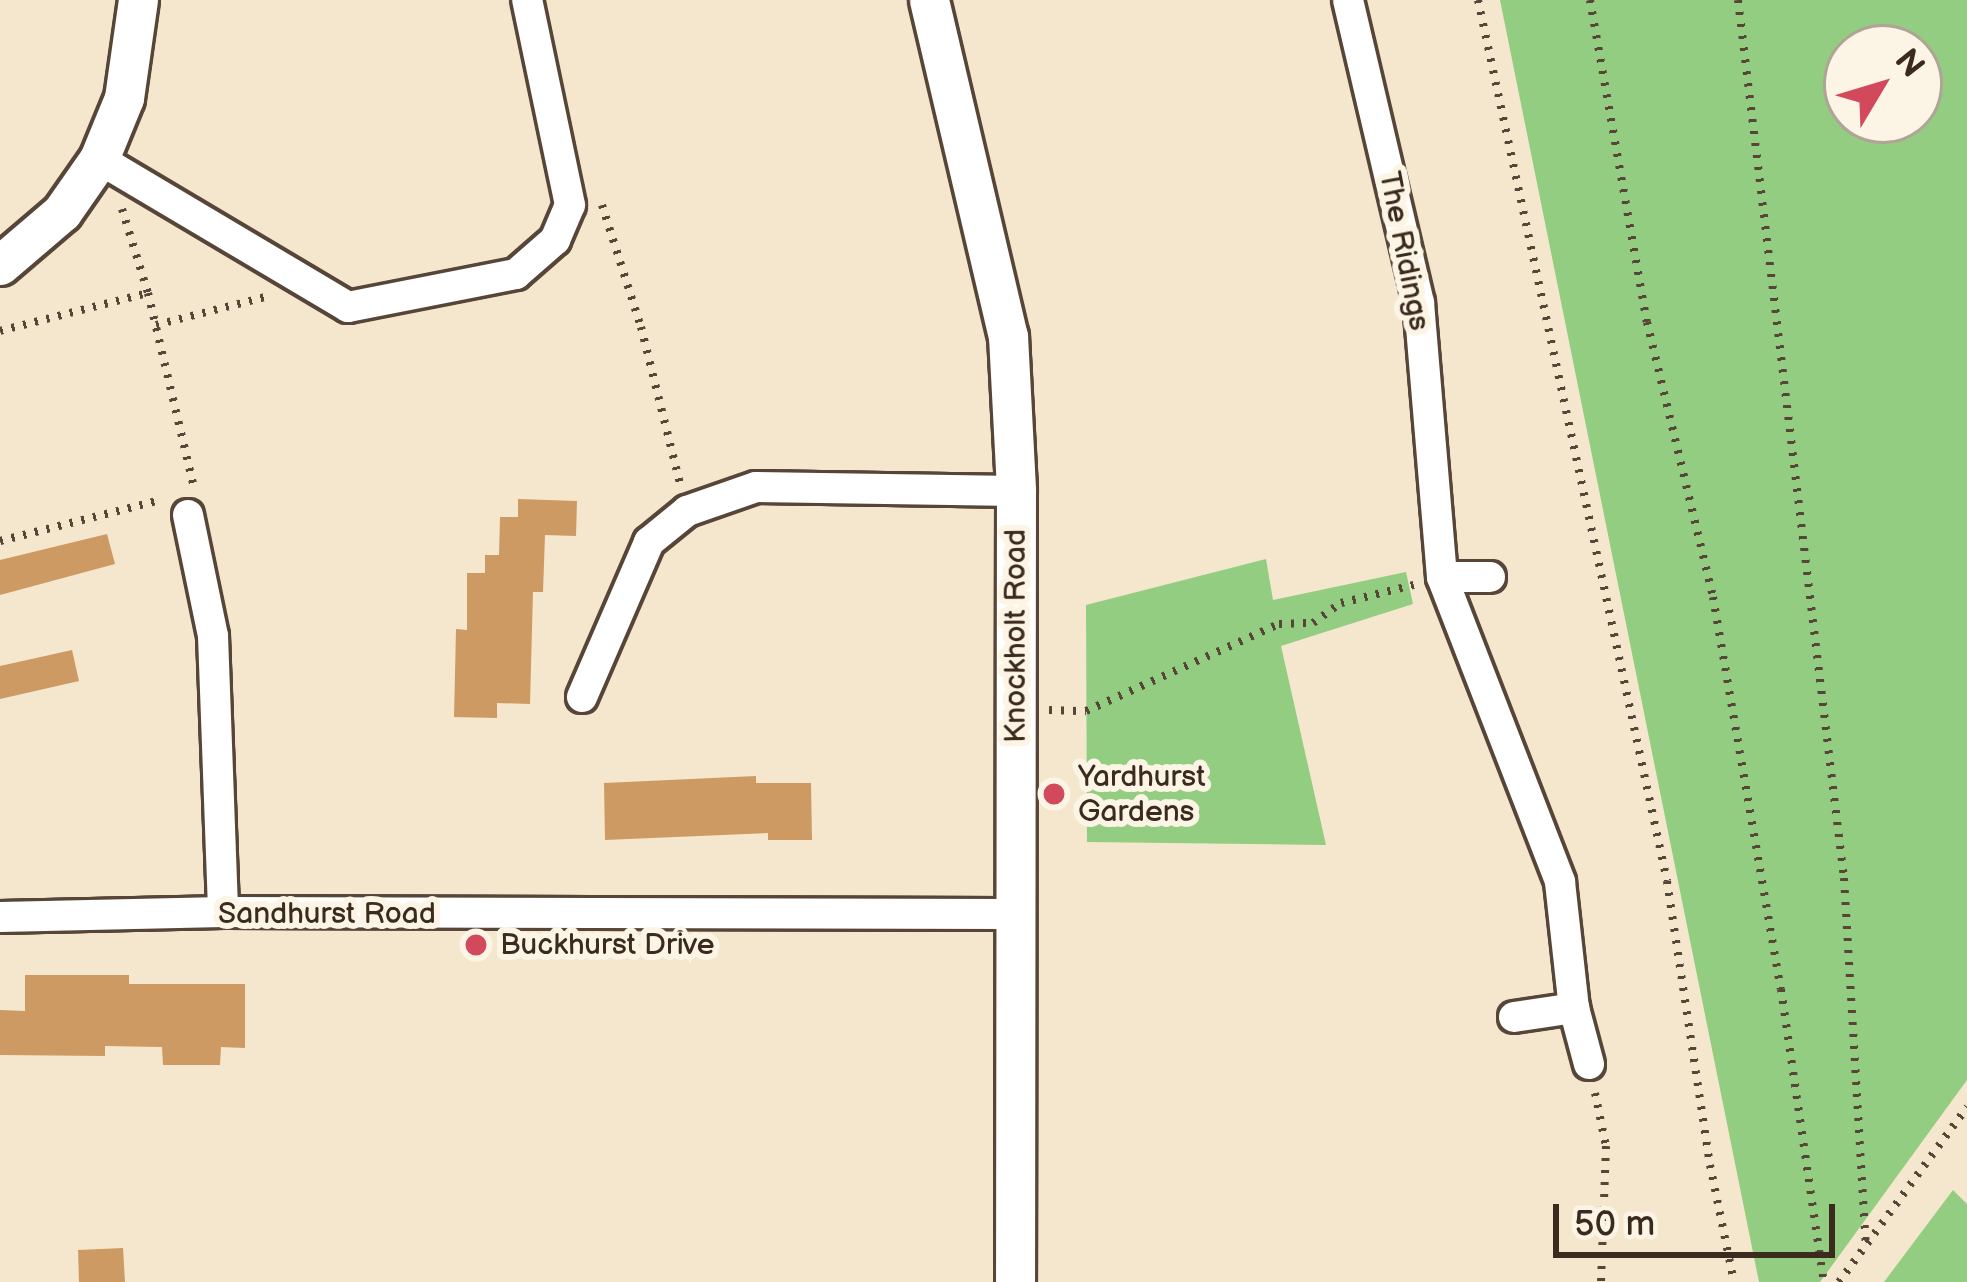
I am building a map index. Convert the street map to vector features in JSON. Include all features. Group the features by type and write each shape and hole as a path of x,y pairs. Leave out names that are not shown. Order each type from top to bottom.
{"street":[{"path":"0,265 62,212 99,159 124,98 137,0"},
{"path":"99,159 348,308 516,274 555,240 570,205 526,0"},
{"name":"Knockholt Road","path":"929,0 1008,336 1016,491 1016,1282"},
{"name":"The Ridings","path":"1348,0 1419,303 1442,578 1560,882 1574,1008 1589,1064"},
{"path":"582,697 649,542 687,511 756,487 1016,491"},
{"path":"188,504 213,636 223,912"},
{"path":"1442,578 1490,577"},
{"name":"Sandhurst Road","path":"0,917 223,912 1014,914"},
{"path":"1514,1017 1574,1008"}],"path":[{"path":"1478,0 1667,881 1710,1165 1734,1282"},
{"path":"1590,0 1647,322 1713,597 1781,988 1824,1282"},
{"path":"1738,0 1844,878 1866,1244"},
{"path":"0,541 188,504 195,480 130,228 99,159"},
{"path":"570,205 604,205 687,511"},
{"path":"156,325 309,286"},
{"path":"0,331 148,292"},
{"path":"1017,708 1086,711 1279,624 1313,623 1342,603 1442,578"},
{"path":"1589,1064 1606,1146 1601,1282"},
{"path":"1840,1282 1967,1107"}],"green space":[{"path":"1500,0 1967,0 1967,1080 1820,1282 1759,1282"},
{"path":"1266,559 1273,600 1406,572 1413,604 1281,646 1326,845 1087,842 1086,605"},
{"path":"1953,1190 1967,1204 1967,1282 1884,1282"}],"building":[{"path":"518,499 577,501 576,536 545,535 543,592 533,592 530,704 497,703 497,718 454,717 456,629 467,630 467,573 485,573 485,555 499,555 500,517 518,517"},
{"path":"107,534 115,564 0,595 0,560"},
{"path":"72,650 79,681 0,699 0,666"},
{"path":"756,776 756,783 811,783 812,840 768,840 768,833 605,840 604,783"},
{"path":"25,975 129,975 129,984 245,984 245,1048 221,1047 220,1065 163,1065 162,1047 105,1046 105,1056 0,1055 0,1010 25,1011"},
{"path":"123,1248 125,1282 79,1282 78,1250"}],"place":[{"name":"Yardhurst Gardens","path":"1054,794"},
{"name":"Buckhurst Drive","path":"476,945"}]}
